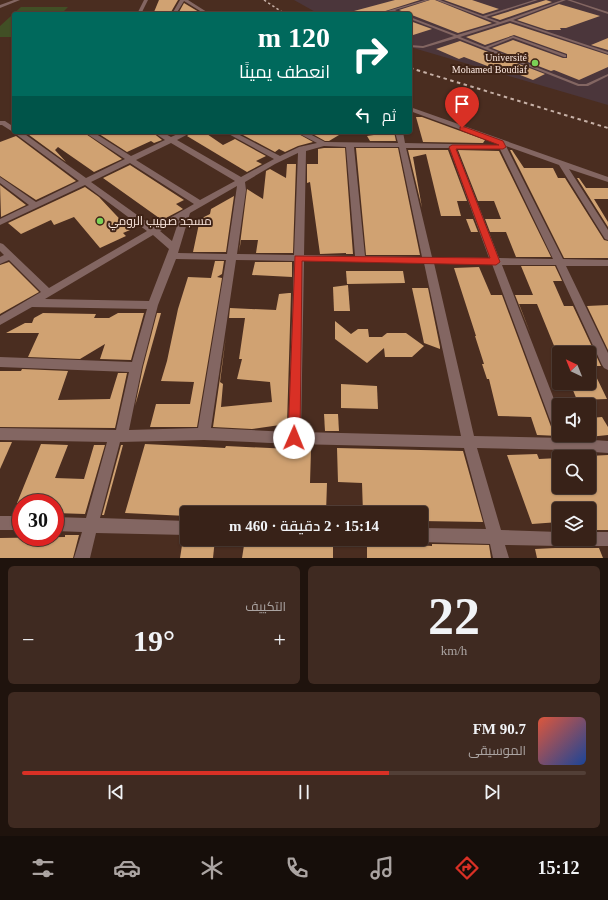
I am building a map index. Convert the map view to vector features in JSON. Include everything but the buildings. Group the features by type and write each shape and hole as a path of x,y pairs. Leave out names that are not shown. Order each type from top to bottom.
{"street":[{"path":"0,7 18,0"},
{"path":"140,12 146,0"},
{"path":"175,12 184,0 205,12"},
{"path":"412,110 502,145 608,180"},
{"path":"2,122 12,119"},
{"path":"2,122 12,129"},
{"path":"20,134 154,231 173,252 233,257 608,263"},
{"path":"91,134 200,204"},
{"path":"160,134 241,181"},
{"path":"0,222 184,134"},
{"path":"233,134 281,159"},
{"path":"304,134 324,144"},
{"path":"399,134 430,260 469,442 501,558"},
{"path":"0,321 200,204 302,149 324,144 452,147 502,145"},
{"path":"350,144 360,259"},
{"path":"502,145 560,262 608,365"},
{"path":"452,147 552,410"},
{"path":"294,438 302,149"},
{"path":"563,165 608,237"},
{"path":"1,181 35,205"},
{"path":"204,434 233,257 242,190 241,181"},
{"path":"82,558 118,436 153,304 186,213"},
{"path":"0,246 48,293"},
{"path":"0,261 10,256"},
{"path":"31,303 153,304"},
{"path":"0,362 136,367"},
{"path":"0,434 118,436 204,434 294,438 469,442 552,439"},
{"path":"580,442 608,447"},
{"path":"0,523 12,523"},
{"path":"64,524 180,528"},
{"path":"428,535 552,539"},
{"path":"596,539 608,539"}],"lane":[{"path":"385,12 428,0"},
{"path":"437,0 500,23"},
{"path":"483,17 537,0"},
{"path":"412,46 423,47 459,37 565,0"},
{"path":"568,0 608,13"},
{"path":"392,10 396,12"},
{"path":"412,19 579,85 587,85 608,75"},
{"path":"511,20 608,53"},
{"path":"485,48 513,37 565,56"}],"shaded area":[{"name":"Université Mohamed Boudiaf","path":"294,0 608,0 608,105 412,48 412,12 315,12"}],"green space":[{"path":"21,7 68,7 63,12 15,12"},
{"path":"12,15 12,37 0,37 0,26"}],"railway":[{"path":"264,0 282,12"},
{"path":"412,69 608,128"}],"place":[{"name":"Université Mohamed Boudiaf","path":"535,63"},
{"name":"مسجد صهيب الرومي","path":"100,221"}],"route":[{"path":"294,438 298,258 496,262 452,147 503,147 501,143 462,128"}]}
